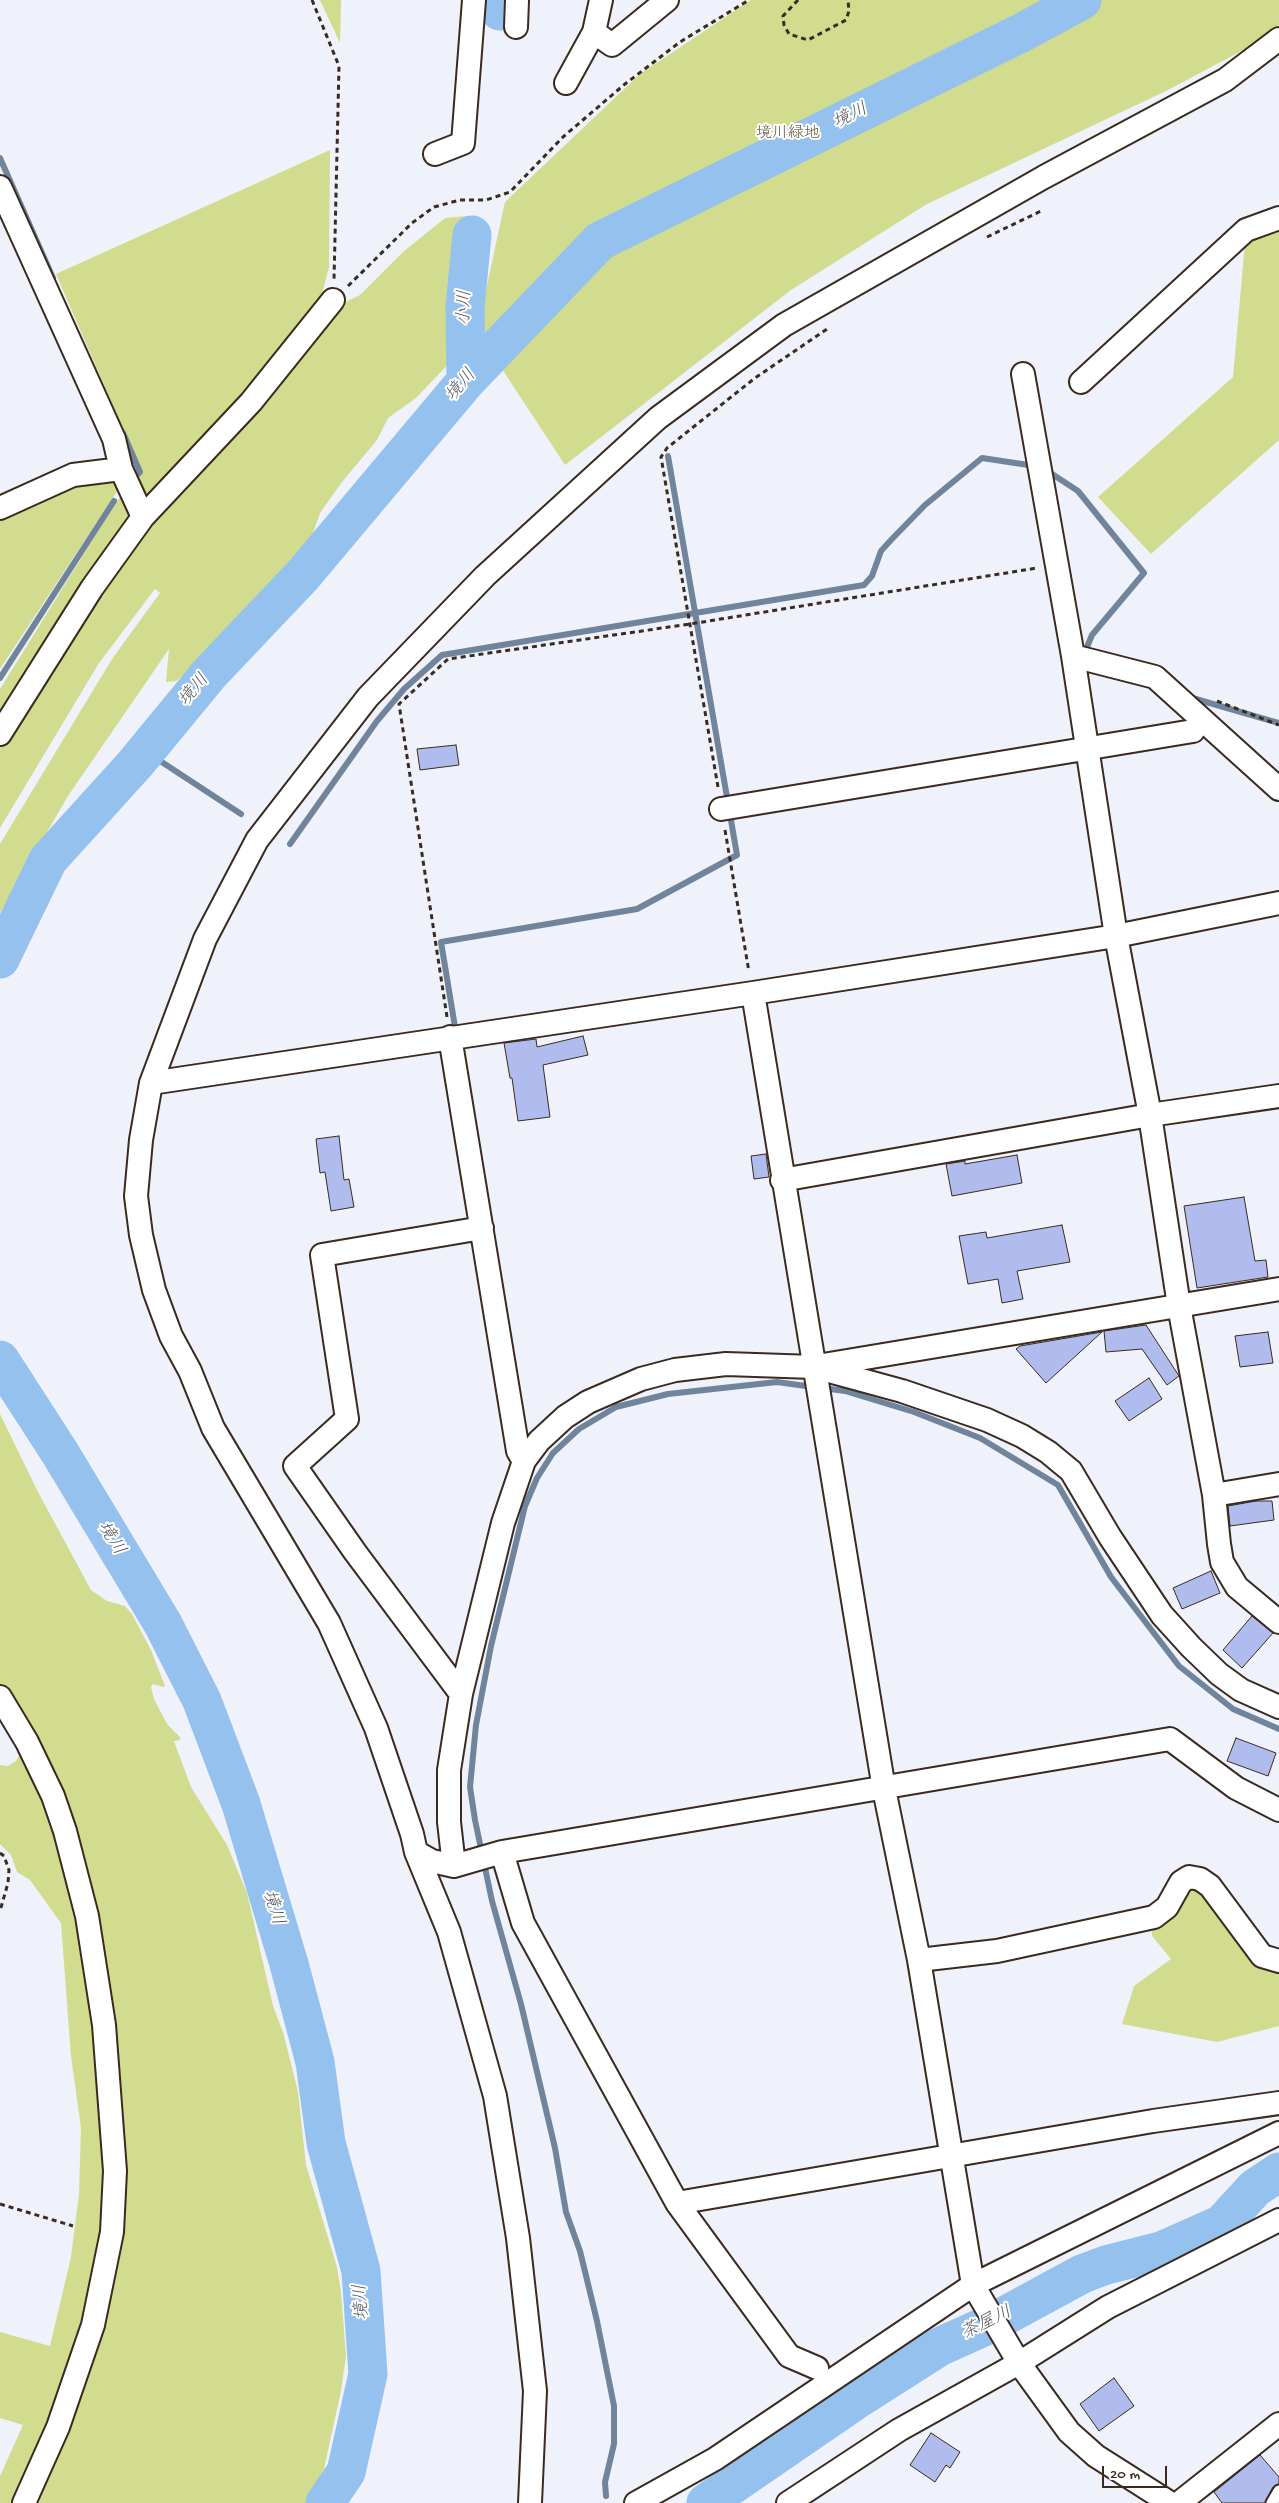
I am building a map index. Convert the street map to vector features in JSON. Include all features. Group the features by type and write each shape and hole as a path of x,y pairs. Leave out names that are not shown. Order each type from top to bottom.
{"street":[{"path":"435,154 463,143 474,0"},
{"path":"516,27 517,0"},
{"path":"566,83 594,32 602,0"},
{"path":"594,32 612,45 668,0"},
{"path":"530,2503 535,2391 518,2238 496,2096 449,1932 416,1852 412,1834 376,1728 329,1624 213,1428 190,1371 171,1336 154,1290 141,1235 136,1196 141,1140 151,1083 205,939 257,840 368,697 492,570 658,418 784,325 1044,177 1225,80 1279,39"},
{"path":"0,187 114,439 121,469 143,517"},
{"path":"1081,382 1246,230 1279,218"},
{"path":"0,734 92,588 143,517 251,402 333,300"},
{"path":"1023,374 1073,656 1116,936 1150,1115 1179,1306 1214,1495 1222,1562 1237,1587 1279,1622"},
{"path":"0,508 73,475 121,469"},
{"path":"1073,656 1155,677 1279,789"},
{"path":"721,809 1088,750 1193,731"},
{"path":"151,1083 753,994 1116,936 1279,903"},
{"path":"753,994 782,1180 884,1789 919,1960 973,2284 1016,2358 1069,2432 1096,2456 1170,2503"},
{"path":"450,1038 518,1450 524,1461"},
{"path":"782,1180 1150,1115 1279,1096"},
{"path":"461,1694 373,1576 295,1466 347,1420 322,1255 482,1228"},
{"path":"454,1866 450,1822 450,1770 461,1694 503,1523 524,1461 539,1441 565,1417 612,1390 641,1379 675,1370 726,1364 814,1367 1279,1289"},
{"path":"814,1367 893,1388 987,1420 1022,1436 1048,1452 1071,1471 1110,1537 1162,1615 1191,1647 1220,1674 1241,1690 1279,1706"},
{"path":"1214,1495 1279,1484"},
{"path":"0,1697 27,1742 53,1796 65,1831 87,1916 104,2025 115,2171 112,2232 93,2325 58,2427 24,2503"},
{"path":"416,1852 443,1865 454,1866 502,1852 884,1789 1170,1739 1236,1788 1279,1810"},
{"path":"502,1852 523,1923 677,2202 789,2356 817,2368"},
{"path":"919,1960 997,1950 1154,1917 1167,1906 1181,1882 1189,1877 1200,1879 1210,1886 1262,1956 1279,1961"},
{"path":"677,2202 950,2155 1279,2103"},
{"path":"636,2503 715,2458 973,2284 1279,2133"},
{"path":"788,2503 899,2430 1016,2358 1108,2307 1279,2220"},
{"path":"1179,2503 1279,2424"}],"lane":[{"path":"1272,2503 1279,2491"}],"path":[{"path":"312,0 339,66 333,300"},
{"path":"333,300 412,223 434,208 451,202 486,200 510,192 563,137 626,84 680,42 749,0"},
{"path":"798,0 783,16 784,25 789,34 808,40 846,20 849,11 848,0"},
{"path":"982,240 1041,211"},
{"path":"753,994 661,457 667,448 755,378 834,324"},
{"path":"450,1038 399,704 448,659 690,624 1056,564"},
{"path":"0,1853 4,1856 9,1870 8,1883 0,1911"},
{"path":"0,2204 73,2226"}],"green space":[{"path":"320,0 341,0 340,43"},
{"name":"境川緑地","path":"751,0 1279,0 1279,31 1168,90 927,204 791,290 565,465 477,331 505,202 640,74"},
{"path":"330,150 329,267 321,298 306,323 155,499 143,498 135,482 142,473 56,274"},
{"path":"467,216 467,225 461,233 457,308 457,355 416,398 388,418 377,440 342,482 320,513 308,548 300,562 248,610 189,671 176,681 166,682 169,649 68,796 0,913 0,844 112,659 160,593 155,589 99,663 0,828 0,748 29,700 121,561 227,443 337,306 360,295 403,252 445,218"},
{"path":"1279,225 1279,440 1151,554 1098,497 1233,377 1245,243"},
{"path":"109,475 122,484 0,669 0,513 77,479"},
{"path":"126,491 133,519 0,721 0,689 116,502"},
{"path":"0,1414 38,1492 91,1590 107,1601 125,1606 132,1614 151,1650 165,1686 153,1684 151,1687 154,1699 167,1724 180,1737 180,1740 174,1741 191,1787 227,1845 247,1893 273,2006 283,2032 298,2092 306,2165 337,2267 341,2292 346,2356 341,2391 324,2469 306,2503 34,2503 116,2262 124,2209 121,2145 99,1938 6,1692 0,1684"},
{"path":"22,1751 29,1753 70,1871 108,2119 105,2231 71,2377 18,2503 0,2503 0,2476 23,2425 0,2418 0,2332 50,2346 71,2257 79,2194 81,2128 71,2056 61,1923 30,1880 17,1872 11,1855 0,1844 0,1765 8,1766 16,1761"},
{"path":"1191,1883 1279,1968 1279,2026 1217,2042 1122,2024 1134,1986 1171,1959 1152,1936 1152,1925"}],"building":[{"path":"456,745 459,765 420,770 417,749"},
{"path":"583,1036 588,1055 543,1065 550,1117 518,1121 512,1078 510,1078 504,1043 536,1039 537,1047"},
{"path":"339,1136 344,1180 349,1179 354,1207 331,1211 325,1172 320,1173 316,1139"},
{"path":"766,1154 769,1177 754,1179 751,1156"},
{"path":"1017,1155 1022,1183 952,1196 946,1164 965,1161 965,1164"},
{"path":"1244,1197 1255,1261 1266,1260 1268,1277 1197,1288 1184,1206"},
{"path":"1062,1225 1070,1262 1017,1271 1023,1299 1002,1303 998,1279 968,1284 959,1236 986,1232 987,1238"},
{"path":"1146,1325 1179,1376 1167,1385 1142,1349 1106,1352 1104,1331"},
{"path":"1102,1332 1046,1383 1016,1349 1020,1346"},
{"path":"1268,1332 1273,1363 1240,1367 1235,1336"},
{"path":"1149,1378 1162,1399 1129,1421 1115,1401"},
{"path":"1256,1501 1272,1501 1274,1520 1230,1526 1228,1506"},
{"path":"1211,1571 1220,1593 1182,1609 1173,1588"},
{"path":"1252,1616 1273,1633 1242,1668 1223,1650"},
{"path":"1236,1738 1276,1753 1268,1776 1227,1761"},
{"path":"1114,2378 1134,2406 1099,2431 1080,2404"},
{"path":"931,2433 960,2452 950,2468 946,2465 935,2482 910,2465"},
{"path":"1260,2455 1279,2477 1279,2484 1273,2487 1265,2503 1222,2503 1214,2492"}],"waterway":[{"name":"小川","path":"496,0 500,11"},
{"name":"境川","path":"0,959 48,860 135,764 210,673 303,575 466,381 600,241 1023,32 1082,0"},
{"path":"0,158 53,278"},
{"name":"小川","path":"466,381 465,307 472,235"},
{"path":"123,433 140,472 137,475"},
{"path":"456,1033 441,942 637,909 737,855 668,456"},
{"path":"290,844 377,721 404,689 442,655 864,585 872,576 881,551 891,540 925,505 982,458 1035,466"},
{"path":"1046,470 1078,491 1144,573 1092,635 1084,654"},
{"path":"0,678 114,501"},
{"path":"1189,697 1279,723"},
{"path":"145,751 241,814"},
{"name":"境川","path":"0,1360 60,1453 163,1624 202,1701 241,1804 289,1964 315,2062 326,2143 361,2271 368,2374 346,2472 325,2503"},
{"path":"606,2496 605,2482 614,2444 614,2406 597,2321 580,2251 566,2212 555,2148 521,2004 492,1901 475,1820 470,1787 476,1725 491,1646 525,1506 537,1478 553,1453 579,1429 616,1407 668,1394 777,1382 813,1387"},
{"path":"823,1388 845,1391 914,1412 980,1438 1058,1485 1111,1577 1179,1666 1233,1709 1279,1729"},
{"name":"茶屋川","path":"706,2503 859,2398 939,2347 988,2325 1082,2274 1106,2265 1161,2251 1222,2224 1255,2188 1279,2172"}]}
